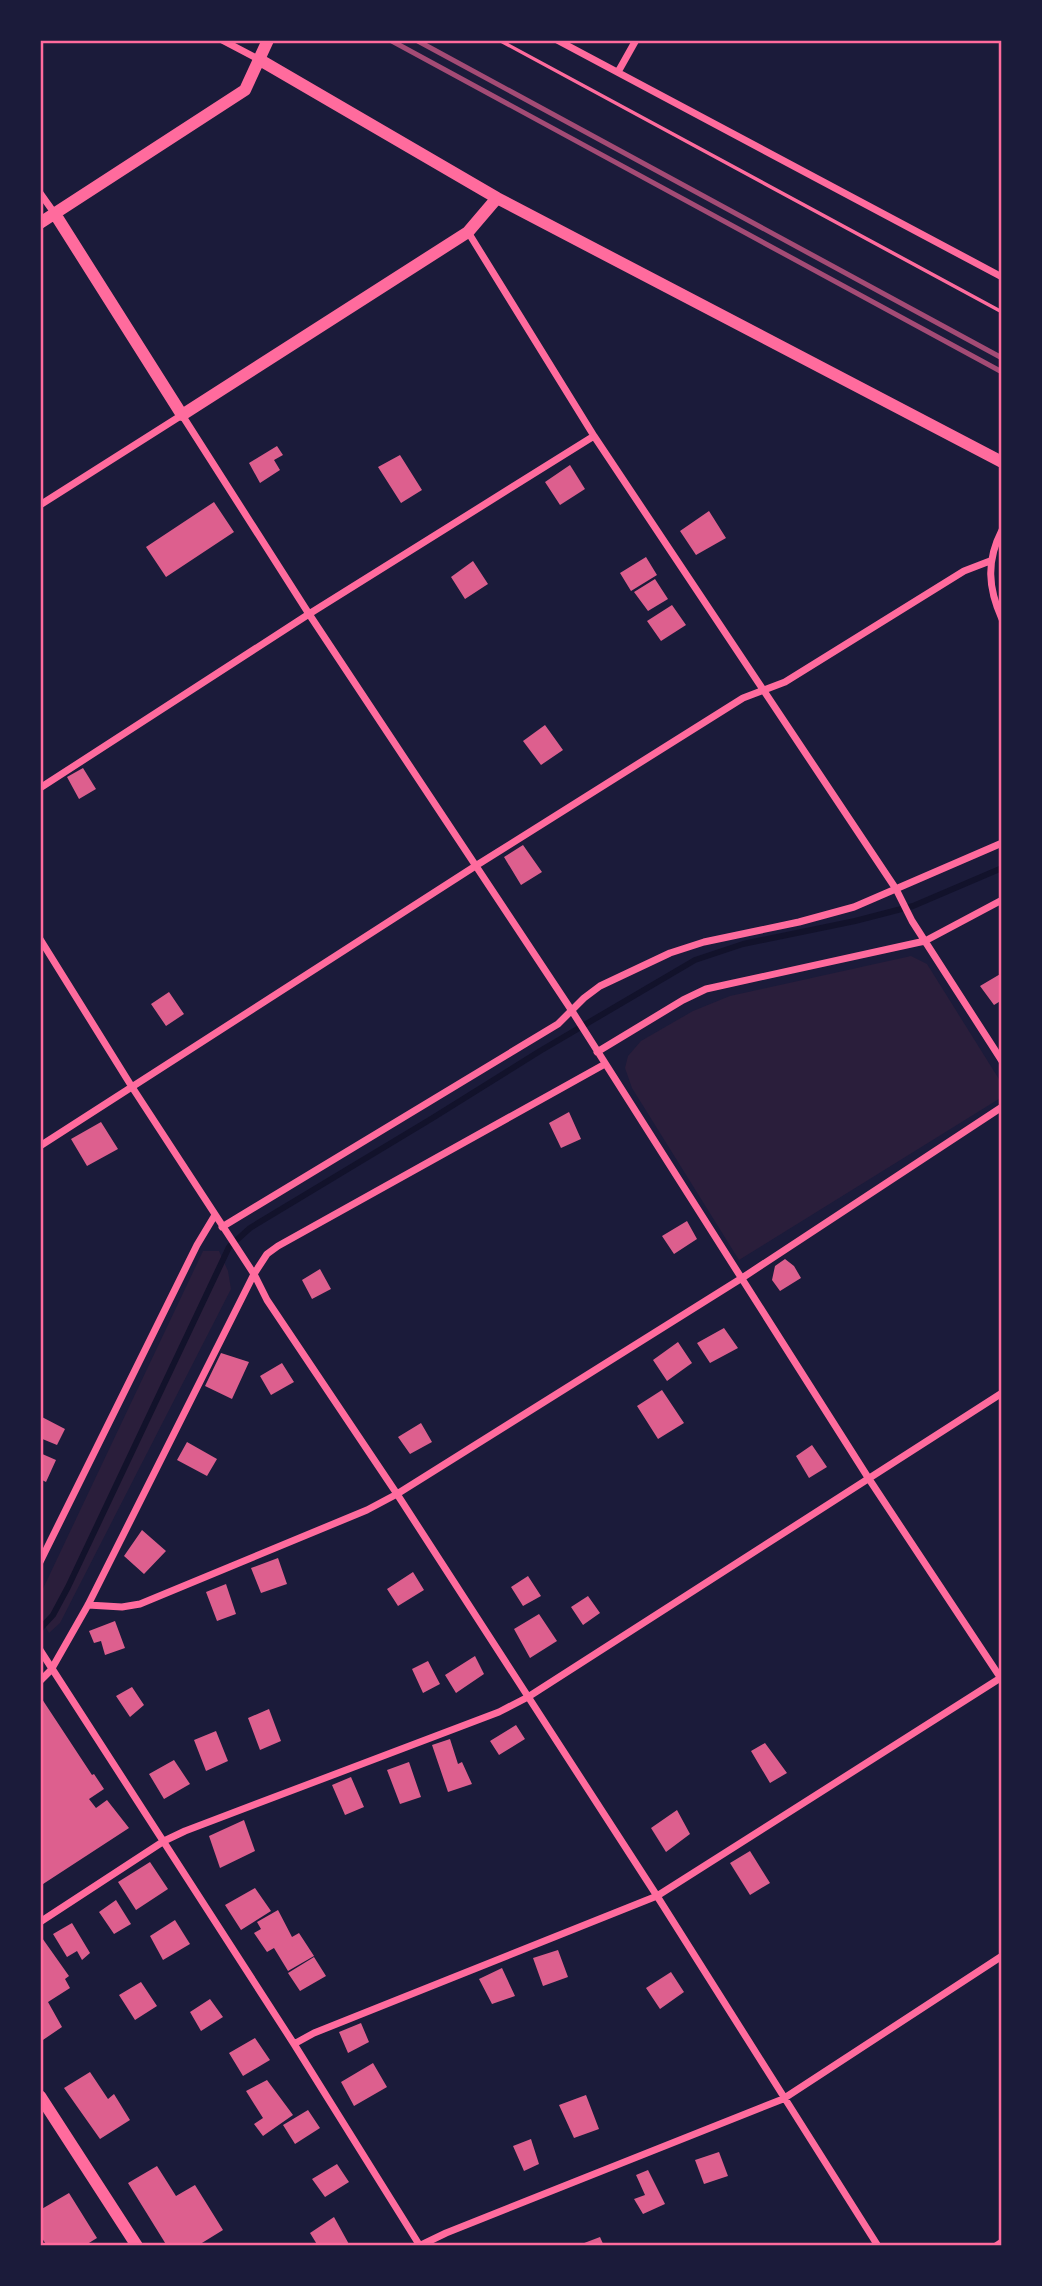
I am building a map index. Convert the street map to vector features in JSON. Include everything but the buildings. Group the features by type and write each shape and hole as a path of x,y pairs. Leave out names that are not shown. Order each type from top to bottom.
{"street":[{"path":"222,40 497,198 1002,462"},
{"path":"40,223 245,90 268,40"},
{"path":"557,40 1002,277"},
{"path":"618,72 636,40"},
{"path":"40,193 309,614 578,1020 869,1479 1001,1678 657,1896 294,2044"},
{"path":"40,505 468,232 497,198"},
{"path":"468,232 594,436 896,889 912,920 1002,1061"},
{"path":"40,788 309,614 594,436"},
{"path":"1002,530 990,561 993,600 1002,619"},
{"path":"40,1146 477,865 743,698 785,682 964,571 990,561"},
{"path":"222,1227 558,1024 600,986 670,953 704,942 799,922 854,907 1002,843"},
{"path":"597,1052 706,989 925,941 1002,900"},
{"path":"40,939 132,1087 254,1274 267,1300 397,1494 657,1896 878,2246"},
{"path":"40,1681 51,1670 88,1605 254,1274 267,1254 605,1064"},
{"path":"88,1605 122,1607 139,1604 367,1510 397,1494 742,1278 1002,1107"},
{"path":"40,1562 197,1245 215,1215"},
{"path":"40,1922 185,1830 499,1712 528,1697 1002,1393"},
{"path":"41,1652 294,2044 419,2246 783,2099 1002,1956"},
{"path":"40,2096 137,2246"},
{"path":"996,2246 1002,2242"}],"path":[{"path":"499,40 1002,312"}],"shaded area":[{"path":"911,956 927,964 1002,1084 1002,1097 739,1260 632,1088 625,1068 628,1056 641,1041 693,1011 730,996"},
{"path":"203,1251 219,1251 228,1271 231,1289 60,1623 49,1633 40,1617 40,1595"}],"waterway":[{"path":"40,1629 53,1615 68,1587 229,1247 250,1228 695,960 743,944 913,906 1002,868"}],"railway":[{"path":"390,40 1002,372"},
{"path":"416,40 1002,358"}]}
